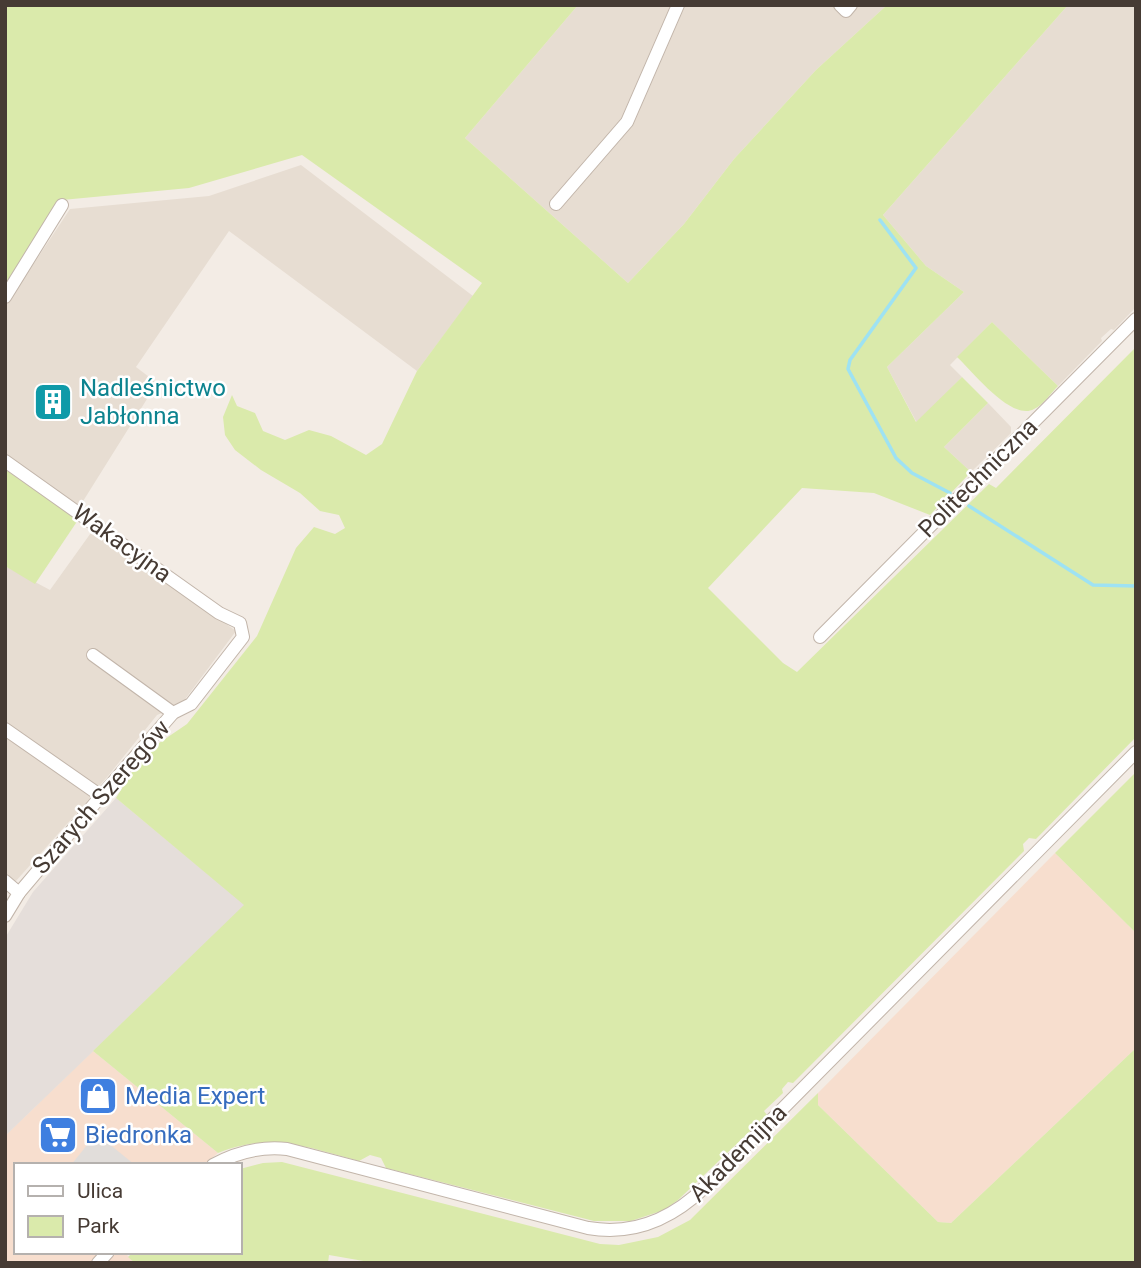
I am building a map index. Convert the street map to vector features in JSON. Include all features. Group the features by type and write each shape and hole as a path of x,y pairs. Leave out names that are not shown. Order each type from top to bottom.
{"street":[{"path":"556,204 627,122 678,5"},
{"path":"840,5 846,10 851,5"},
{"path":"5,297 62,205"},
{"name":"Politechniczna","path":"820,637 1136,319"},
{"name":"Wakacyjna","path":"5,461 219,613 240,623"},
{"name":"Szarych Szeregów","path":"5,916 19,893 173,713 191,704 243,637 240,623"},
{"path":"93,654 173,713"},
{"path":"5,729 101,796"},
{"name":"Akademijna","path":"218,1163 247,1151 279,1148 587,1228 627,1230 662,1219 676,1212 705,1187 1136,752"},
{"path":"5,881 19,893"}],"shaded area":[{"path":"578,5 887,5 816,70 734,159 684,224 628,283 465,138"},
{"path":"1068,5 1136,5 1136,307 1114,330 1111,329 1101,338 1102,341 1058,386 992,322 950,365 962,377 917,423 887,367 964,292 926,266 883,215"},
{"path":"301,165 473,296 417,371 229,231 136,367 157,383 80,506 5,454 5,307 70,209 209,196"},
{"path":"988,403 1011,427 1011,433 971,472 944,447"},
{"path":"93,530 236,631 180,706 157,715 97,786 5,721 5,566 50,590"},
{"path":"5,735 92,796 15,882 5,874"},
{"path":"116,798 245,905 5,1136 5,938 33,892"},
{"path":"1055,853 1136,933 1136,1048 951,1223 938,1222 818,1105 818,1093"},
{"path":"93,1051 218,1153 206,1163 14,1163 14,1254 126,1254 135,1263 5,1263 5,1136"},
{"path":"96,1134 133,1163 73,1163"}],"green space":[{"path":"5,5 578,5 465,138 628,283 684,224 734,159 816,70 887,5 1068,5 883,215 926,266 964,292 887,367 916,422 962,377 988,403 944,447 971,472 930,515 874,493 802,488 708,588 783,663 797,672 989,484 996,488 1136,347 1136,737 1036,839 1029,838 1023,844 1024,851 793,1083 788,1082 782,1089 783,1093 764,1111 767,1115 678,1200 664,1210 631,1221 594,1221 386,1168 381,1158 370,1155 359,1161 305,1147 272,1143 255,1143 218,1153 93,1051 244,905 116,798 143,754 187,724 257,636 296,548 314,527 335,534 345,528 339,515 320,511 300,493 261,470 235,450 225,435 223,417 232,395 237,406 255,413 263,431 285,440 309,430 331,436 366,455 382,444 417,371 482,283 302,155 189,188 62,200 5,290"},
{"path":"992,322 1058,386 1034,409 1025,411 1004,402 957,357"},
{"path":"6,470 78,520 35,584 5,566"},
{"path":"1136,772 1136,933 1055,853"},
{"path":"1136,1048 1134,1263 375,1263 329,1255 328,1263 135,1263 128,1257 131,1254 242,1254 242,1168 282,1162 600,1244 619,1245 658,1237 690,1220 818,1093 818,1105 938,1222 951,1223"}],"waterway":[{"path":"880,220 916,268 850,360 848,369 896,458 912,473 950,493"},
{"path":"969,506 1093,585 1136,586"}],"place":[{"name":"Nadleśnictwo Jabłonna","path":"53,402"},
{"name":"Media Expert","path":"98,1096"},
{"name":"Biedronka","path":"58,1135"}]}
